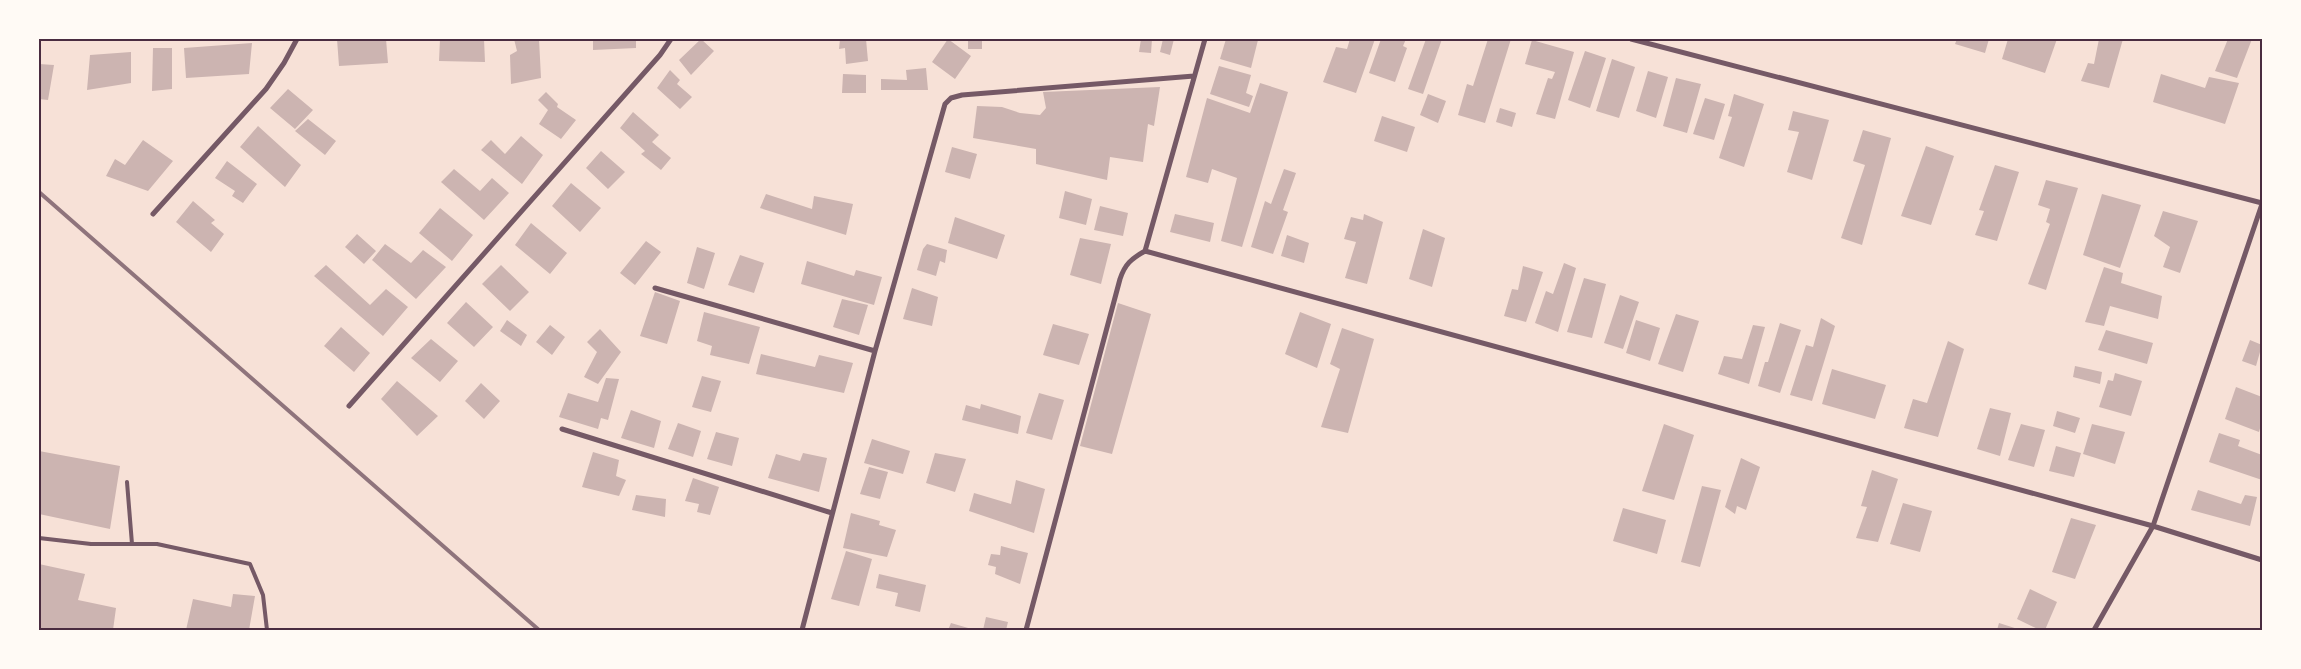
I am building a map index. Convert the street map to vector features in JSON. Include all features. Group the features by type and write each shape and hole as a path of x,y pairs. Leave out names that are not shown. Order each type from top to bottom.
{"street":[{"path":"153,214 266,89 284,63 297,39"},
{"path":"349,406 660,55 671,39"},
{"path":"1145,251 1205,39"},
{"path":"1631,39 2262,203 2152,526 2094,630"},
{"path":"802,630 875,351 945,104 952,98 962,94 1194,76"},
{"path":"1026,630 1120,278 1124,266 1131,258 1145,251 2152,526 2262,560"},
{"path":"655,288 875,351"},
{"path":"562,430 832,513"}],"lane":[{"path":"127,482 132,544"},
{"path":"39,538 91,544 157,544 250,564 263,595 267,630"}],"building":[{"path":"337,39 386,39 388,63 339,66"},
{"path":"440,39 484,39 485,62 439,61"},
{"path":"514,39 539,39 541,78 511,84 510,55 517,51"},
{"path":"593,39 636,39 636,48 593,50"},
{"path":"701,39 714,51 691,75 679,60"},
{"path":"840,39 866,39 868,61 846,64 845,48 839,49"},
{"path":"948,39 971,56 955,79 932,62"},
{"path":"968,39 982,39 982,49 968,49"},
{"path":"1141,39 1152,39 1151,53 1139,52"},
{"path":"1163,39 1174,39 1170,55 1160,52"},
{"path":"1226,39 1258,40 1251,68 1220,59"},
{"path":"1350,39 1375,39 1356,93 1323,82 1336,47 1347,49"},
{"path":"1381,39 1406,39 1403,46 1407,48 1395,82 1369,73"},
{"path":"1426,39 1442,39 1423,94 1408,89"},
{"path":"1488,39 1511,39 1485,123 1458,115 1467,84 1473,86"},
{"path":"1957,39 1989,39 1985,53 1955,44"},
{"path":"2008,39 2057,39 2045,73 2002,59"},
{"path":"2099,39 2123,39 2109,88 2081,81 2088,63 2094,64"},
{"path":"2228,39 2252,39 2237,78 2215,71"},
{"path":"1532,40 1574,52 1555,119 1536,114 1548,78 1552,79 1555,72 1525,64"},
{"path":"252,43 249,74 186,78 184,48"},
{"path":"153,48 172,48 172,89 152,91"},
{"path":"1585,51 1606,58 1590,108 1568,100"},
{"path":"131,52 131,83 87,90 90,55"},
{"path":"1612,59 1635,67 1619,118 1596,111"},
{"path":"39,64 54,65 48,100 39,99"},
{"path":"1219,66 1251,75 1246,93 1253,96 1249,107 1210,94"},
{"path":"926,68 928,90 881,90 881,79 907,80 906,70"},
{"path":"670,70 680,80 677,84 692,97 680,109 657,88"},
{"path":"1648,71 1668,77 1656,118 1636,111"},
{"path":"843,74 866,75 866,93 842,93"},
{"path":"2161,74 2205,88 2209,77 2239,83 2225,124 2153,102"},
{"path":"1676,78 1701,84 1687,133 1663,126"},
{"path":"1260,83 1288,92 1242,247 1221,241 1237,178 1212,169 1208,183 1186,177 1207,98 1250,113"},
{"path":"1160,87 1154,126 1148,124 1143,162 1110,157 1107,180 1036,164 1036,149 973,138 977,106 1002,107 1020,113 1040,115 1046,108 1043,92"},
{"path":"288,89 313,110 295,129 270,108"},
{"path":"546,92 558,104 557,107 576,120 561,139 539,124 548,110 538,100"},
{"path":"1428,94 1446,101 1438,123 1420,115"},
{"path":"1734,94 1764,104 1744,167 1719,158 1732,117 1728,116"},
{"path":"1705,98 1725,104 1714,140 1693,134"},
{"path":"1500,108 1516,113 1512,127 1496,122"},
{"path":"1793,111 1829,120 1812,180 1787,172 1799,132 1788,130"},
{"path":"633,112 659,135 652,142 671,158 661,170 641,154 645,151 620,128"},
{"path":"1382,116 1415,127 1407,152 1374,141"},
{"path":"308,119 336,141 325,155 295,131"},
{"path":"258,126 301,165 285,187 240,147"},
{"path":"1863,130 1891,138 1862,245 1841,238 1865,165 1853,161"},
{"path":"521,136 543,155 522,184 481,150 491,140 505,154"},
{"path":"143,140 173,161 148,191 106,176 115,159 125,165"},
{"path":"1926,146 1954,156 1931,225 1901,216"},
{"path":"952,147 977,154 970,179 945,172"},
{"path":"601,151 625,172 608,189 586,168"},
{"path":"227,161 257,184 243,203 232,196 235,191 215,178"},
{"path":"1995,165 2019,172 1997,241 1975,235 1984,211 1979,210"},
{"path":"454,169 480,191 492,178 509,193 484,220 441,182"},
{"path":"1284,169 1296,173 1283,210 1288,212 1273,254 1251,247 1265,201 1271,204"},
{"path":"2046,180 2078,188 2046,290 2028,284 2050,224 2046,222 2050,209 2038,205"},
{"path":"571,183 601,208 580,232 552,206"},
{"path":"1065,191 1092,199 1086,225 1059,218"},
{"path":"766,194 812,209 814,196 853,204 846,235 760,208"},
{"path":"2102,194 2141,205 2120,268 2083,255"},
{"path":"193,201 215,220 211,223 224,234 211,252 176,222"},
{"path":"1100,206 1128,213 1123,236 1094,230"},
{"path":"440,208 473,235 452,261 419,233"},
{"path":"2163,211 2198,221 2180,273 2163,267 2170,247 2154,236"},
{"path":"1175,214 1214,223 1210,242 1170,232"},
{"path":"1364,214 1383,222 1367,284 1345,278 1356,242 1344,239 1351,217 1363,220"},
{"path":"955,217 1005,235 997,259 948,243"},
{"path":"531,223 567,253 550,274 515,245"},
{"path":"1423,229 1445,238 1432,287 1409,279"},
{"path":"357,234 376,251 364,264 345,247"},
{"path":"1287,235 1309,243 1304,263 1281,256"},
{"path":"1080,238 1111,244 1101,284 1070,275"},
{"path":"646,241 661,252 635,285 620,273"},
{"path":"385,244 411,263 423,250 446,267 416,299 372,260"},
{"path":"927,244 947,250 945,263 940,261 936,276 917,270 923,249"},
{"path":"697,247 715,253 704,289 687,283"},
{"path":"740,255 764,263 754,293 728,285"},
{"path":"807,261 854,276 856,270 882,277 874,305 801,284"},
{"path":"1564,263 1576,268 1558,332 1535,323 1546,291 1553,294"},
{"path":"326,265 370,305 386,289 408,307 383,336 314,276"},
{"path":"501,265 529,292 510,311 482,284"},
{"path":"1523,266 1543,272 1526,322 1504,316 1512,289 1518,290"},
{"path":"2104,267 2123,273 2121,283 2162,296 2158,319 2110,306 2104,326 2085,322"},
{"path":"1584,278 1606,284 1592,338 1567,332"},
{"path":"912,288 938,297 932,326 903,319"},
{"path":"655,292 680,301 667,344 640,336"},
{"path":"1620,295 1639,302 1623,349 1604,343"},
{"path":"842,299 868,305 859,335 833,327"},
{"path":"466,302 493,327 474,347 447,323"},
{"path":"1118,303 1151,314 1112,454 1080,446"},
{"path":"704,312 760,327 749,364 710,355 712,346 697,341"},
{"path":"1300,312 1331,324 1317,368 1285,354"},
{"path":"1676,314 1699,321 1683,372 1658,364"},
{"path":"1821,318 1835,326 1812,401 1790,395 1806,345 1813,347"},
{"path":"507,320 527,335 521,346 500,331"},
{"path":"1636,320 1660,328 1650,361 1626,353"},
{"path":"1780,323 1801,330 1780,393 1758,386 1765,362 1768,362"},
{"path":"1053,324 1089,334 1079,365 1043,355"},
{"path":"550,325 565,337 552,355 536,342"},
{"path":"1753,325 1765,327 1749,384 1718,374 1724,356 1742,359"},
{"path":"341,327 370,353 354,372 324,346"},
{"path":"1342,328 1374,339 1348,433 1321,427 1340,369 1330,364"},
{"path":"600,329 621,352 598,384 584,377 597,352 587,342"},
{"path":"2106,330 2153,343 2147,364 2098,350"},
{"path":"431,339 458,361 440,382 411,358"},
{"path":"2250,340 2262,345 2256,366 2242,361"},
{"path":"1948,341 1964,349 1938,437 1904,428 1913,399 1927,403"},
{"path":"761,354 815,367 819,355 853,363 844,393 756,374"},
{"path":"2075,366 2102,372 2100,384 2073,377"},
{"path":"1832,369 1886,385 1875,419 1822,404"},
{"path":"2115,373 2142,381 2131,416 2099,407 2108,380 2113,381"},
{"path":"702,376 721,381 711,412 692,407"},
{"path":"606,378 619,379 608,420 601,418 598,429 559,417 568,393 598,402"},
{"path":"397,381 438,416 417,436 381,399"},
{"path":"481,383 500,401 484,419 465,401"},
{"path":"2236,387 2262,397 2262,421 2259,432 2225,419"},
{"path":"1039,393 1064,400 1052,440 1026,433"},
{"path":"981,404 1021,416 1018,434 962,420 966,405 980,409"},
{"path":"1990,408 2011,413 2000,456 1977,449"},
{"path":"631,410 661,421 654,448 621,438"},
{"path":"2057,411 2080,418 2075,433 2053,426"},
{"path":"678,423 701,431 693,457 668,449"},
{"path":"1664,424 1694,435 1674,500 1642,491"},
{"path":"2021,424 2045,430 2034,467 2008,460"},
{"path":"2092,424 2125,432 2115,464 2083,454"},
{"path":"716,432 739,438 732,466 707,459"},
{"path":"2219,433 2240,440 2238,446 2262,455 2262,480 2209,462"},
{"path":"872,439 910,451 903,474 864,463"},
{"path":"2056,446 2081,453 2074,477 2049,471"},
{"path":"39,451 120,466 110,529 39,514"},
{"path":"593,452 619,460 616,476 626,480 619,496 582,487"},
{"path":"803,453 827,458 819,492 768,478 776,454 800,461"},
{"path":"935,453 966,459 955,492 926,483"},
{"path":"1741,458 1760,467 1746,510 1737,506 1735,514 1725,507"},
{"path":"869,467 888,472 880,499 860,494"},
{"path":"1872,470 1898,479 1878,542 1856,538 1867,507 1861,506"},
{"path":"693,478 719,487 710,515 697,512 699,504 685,501"},
{"path":"1016,480 1045,489 1034,533 969,511 974,493 1011,504"},
{"path":"1702,486 1721,490 1700,567 1681,562"},
{"path":"2198,490 2241,504 2245,495 2257,497 2250,526 2191,510"},
{"path":"636,495 666,499 665,517 632,510"},
{"path":"1903,503 1932,511 1920,552 1890,544"},
{"path":"1623,508 1666,520 1657,554 1613,541"},
{"path":"851,513 880,521 879,525 896,530 887,557 843,548"},
{"path":"2071,518 2096,525 2075,579 2052,572"},
{"path":"1001,546 1028,553 1020,584 995,574 996,567 988,565 991,554 1000,555"},
{"path":"846,551 872,559 859,606 831,599"},
{"path":"39,564 85,574 78,600 116,608 113,630 39,630"},
{"path":"879,574 926,585 920,612 895,606 898,593 876,588"},
{"path":"2030,589 2057,602 2045,630 2040,630 2017,619"},
{"path":"233,594 255,596 249,630 186,630 193,599 231,607"},
{"path":"986,617 1008,622 1006,630 983,630"},
{"path":"951,623 975,630 948,630"},
{"path":"1999,623 2021,630 1997,630"}],"railway":[{"path":"39,192 539,630"}]}
